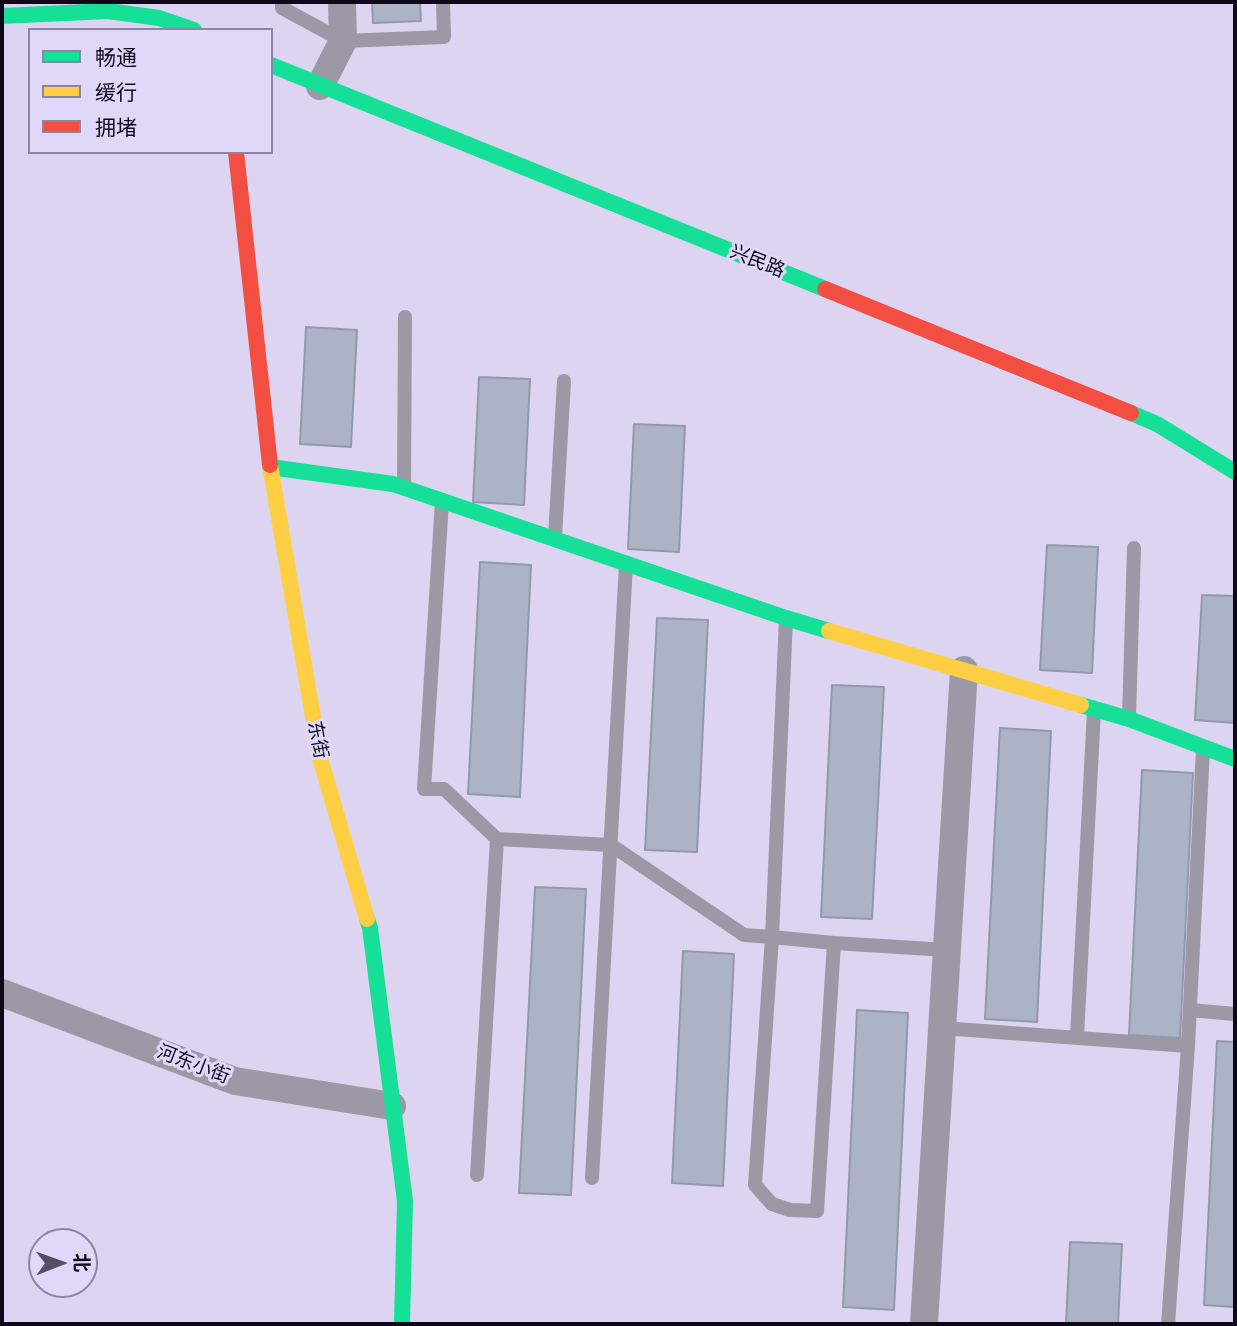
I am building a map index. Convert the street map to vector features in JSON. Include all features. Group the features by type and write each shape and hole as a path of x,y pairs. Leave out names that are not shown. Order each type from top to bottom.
{"street":[{"path":"320,86 343,41 342,2"},
{"path":"2,16 108,11 194,25"},
{"name":"兴民路","path":"273,66 1157,424 1235,472"},
{"name":"东街","path":"236,154 270,467 320,758 370,928 405,1201 402,1324"},
{"path":"270,467 393,484 786,618 1129,719 1235,758"},
{"path":"924,1324 964,670"},
{"name":"河东小街","path":"2,993 235,1081 392,1106"}],"lane":[{"path":"282,2 282,8 343,41 444,37 443,2"},
{"path":"404,488 405,317"},
{"path":"555,539 564,381"},
{"path":"442,500 424,789 444,789 497,839 611,845 744,935 947,950"},
{"path":"1129,719 1133,548"},
{"path":"592,1178 626,563"},
{"path":"786,618 772,937 755,1185 772,1204 790,1210 817,1211 834,943"},
{"path":"1077,1037 1094,709"},
{"path":"1168,1324 1188,1046 1203,748"},
{"path":"477,1175 497,839"},
{"path":"1190,1010 1235,1014"},
{"path":"942,1028 1188,1046"}],"building":[{"path":"372,2 420,2 421,21 373,23"},
{"path":"306,327 357,330 351,447 300,444"},
{"path":"479,377 530,379 524,505 473,502"},
{"path":"634,424 685,426 679,552 628,549"},
{"path":"1047,545 1098,547 1092,673 1040,670"},
{"path":"480,562 531,565 520,797 468,794"},
{"path":"1202,595 1235,596 1235,723 1195,720"},
{"path":"657,618 708,620 697,852 645,850"},
{"path":"832,685 884,687 872,919 821,917"},
{"path":"1000,728 1051,731 1037,1022 985,1019"},
{"path":"1142,770 1193,773 1180,1038 1129,1035"},
{"path":"535,887 586,889 571,1195 519,1193"},
{"path":"683,951 734,954 723,1186 672,1183"},
{"path":"857,1010 908,1013 894,1310 843,1307"},
{"path":"1217,1041 1235,1042 1235,1307 1204,1305"},
{"path":"1070,1242 1122,1244 1118,1324 1066,1324"}],"traffic: fast":[{"path":"2,16 108,11 159,18 188,28"},
{"path":"273,66 825,289"},
{"path":"1131,413 1157,424 1235,472"},
{"path":"270,467 393,484 829,631"},
{"path":"1081,705 1129,719 1235,759"},
{"path":"367,919 405,1201 402,1324"}],"traffic: slow":[{"path":"270,465 320,758 367,919"},
{"path":"829,631 1081,705"}],"traffic: jam":[{"path":"236,154 270,465"},
{"path":"825,289 1131,413"}]}
